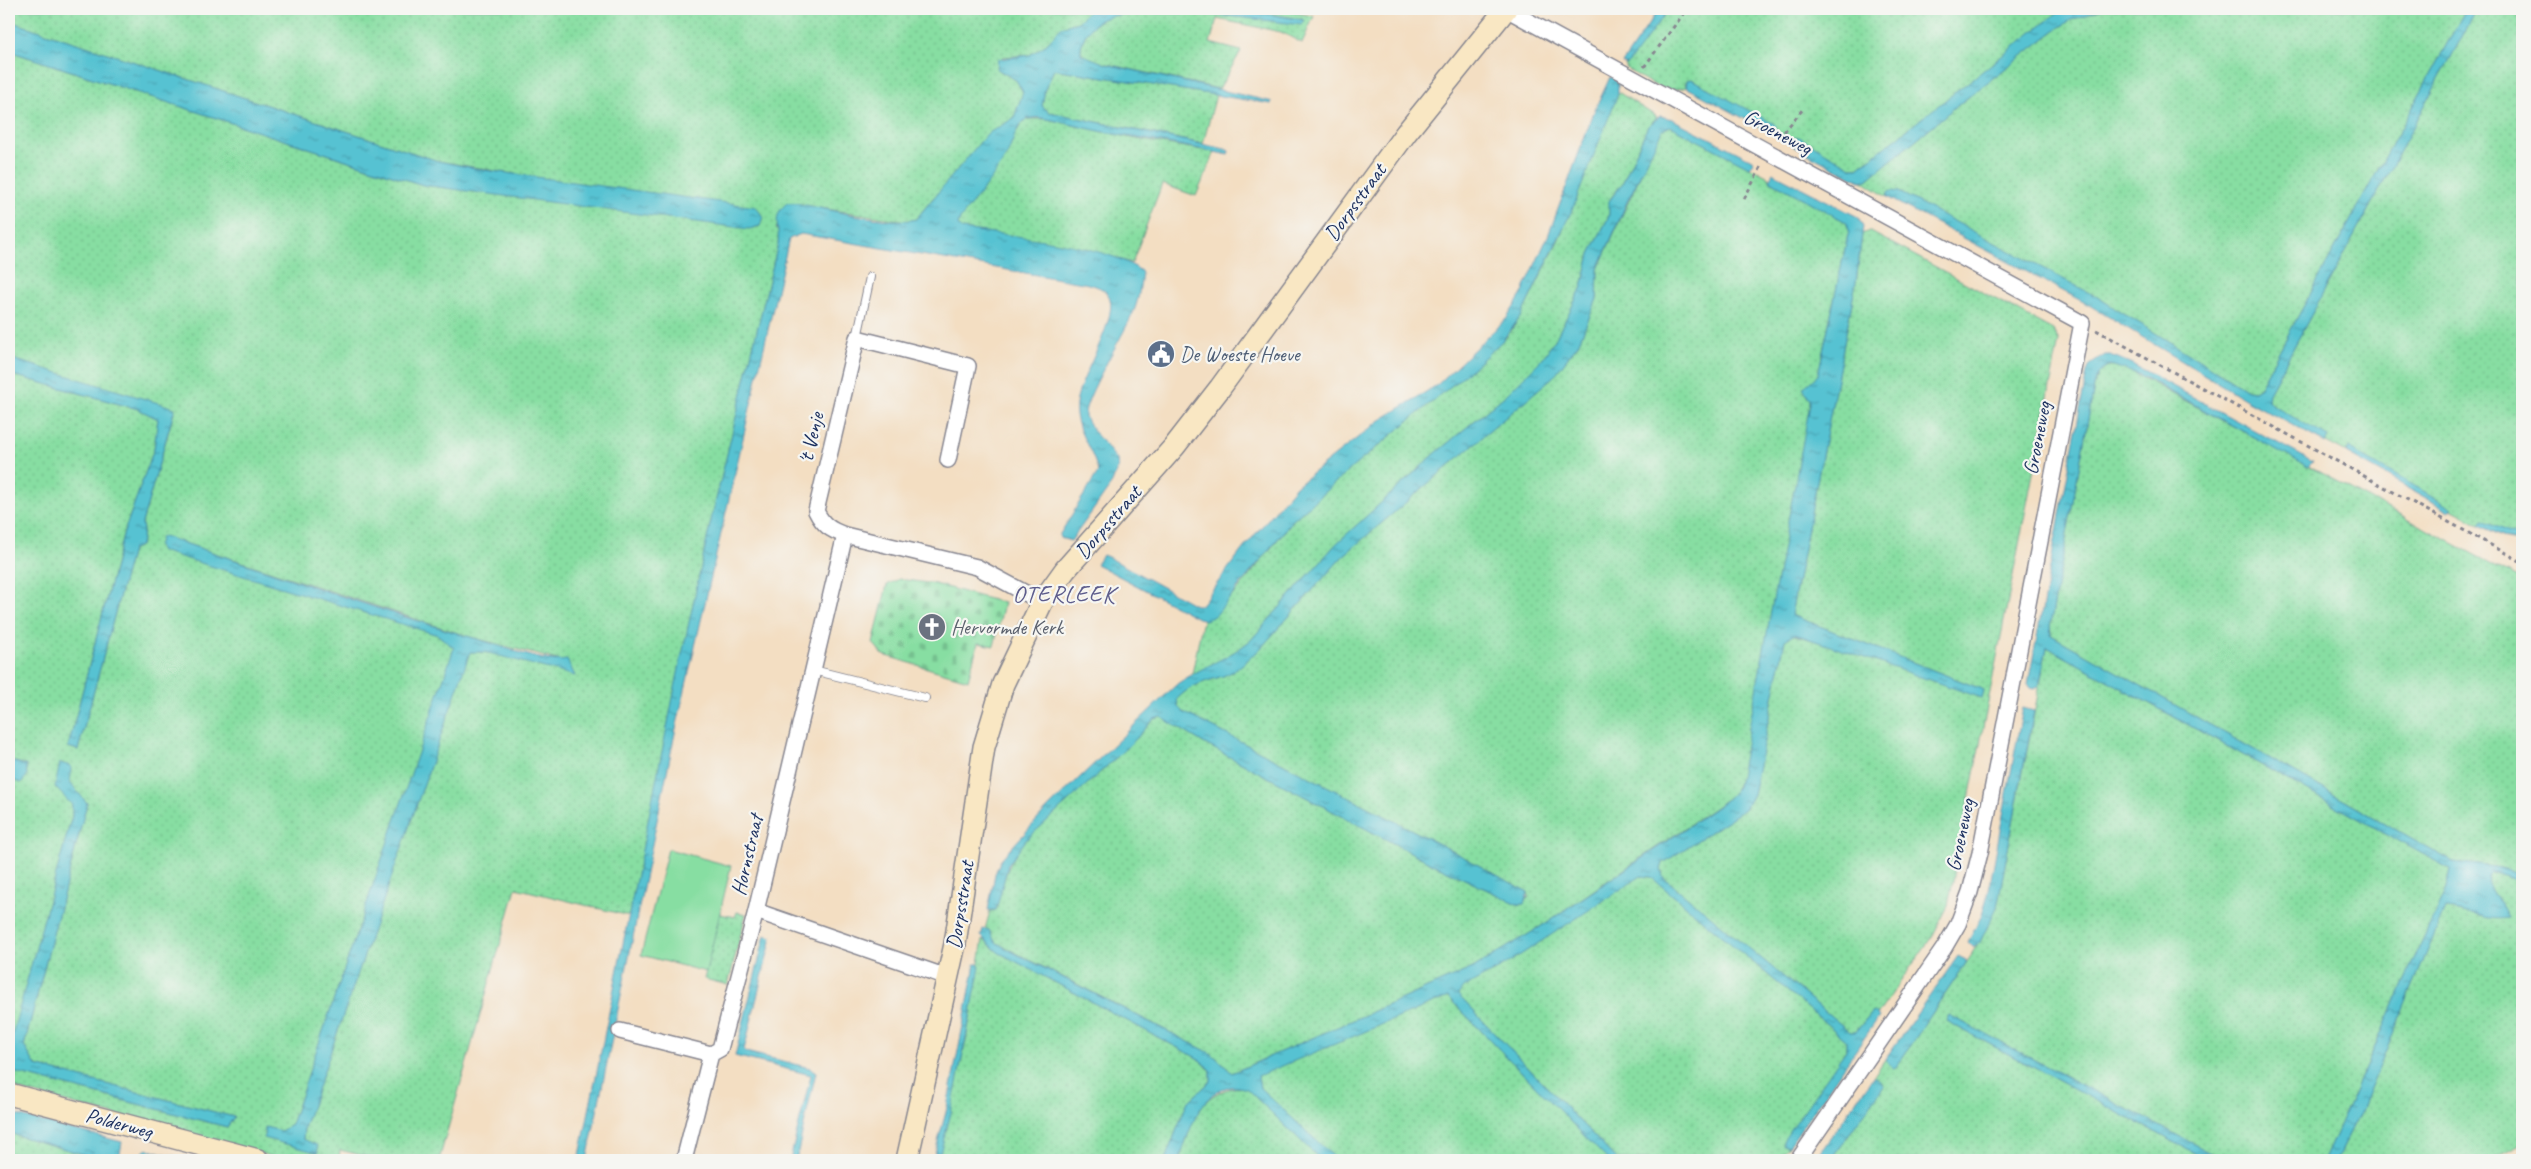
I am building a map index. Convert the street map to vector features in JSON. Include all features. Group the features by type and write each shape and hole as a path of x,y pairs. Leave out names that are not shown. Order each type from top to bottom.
{"street":[{"name":"Groeneweg","path":"1506,9 2082,323 1980,853 1970,892 1958,924 1926,977 1798,1160"},
{"name":"Dorpsstraat","path":"907,1160 960,919 984,747 1003,684 1042,602 1065,570 1180,439 1406,133 1506,9"},
{"name":"'t Venje","path":"857,338 816,511 829,529 844,535 977,567 1042,602"},
{"path":"857,338 968,366 948,460"},
{"name":"Hornstraat","path":"844,535 756,911 947,977"},
{"path":"620,1031 711,1054 720,1049 756,911"},
{"path":"684,1160 711,1054"},
{"name":"Polderweg","path":"9,1094 258,1160"}],"lane":[{"path":"857,338 870,277"},
{"path":"813,670 925,698"}],"path":[{"path":"1635,80 1686,9"},
{"path":"2082,323 2522,562"}],"green space":[{"path":"9,9 1091,9 1078,22 1061,27 1047,44 1030,55 1002,57 1000,71 1016,80 1023,92 1014,118 934,197 916,219 909,221 892,219 787,203 776,229 779,233 778,244 712,517 629,916 516,888 439,1160 381,1160 340,1150 339,1159 342,1160 285,1160 9,1087 9,1071 227,1127 234,1117 36,1066 24,1046 87,803 70,783 60,763 72,805 72,816 9,1049 9,779 21,783 26,765 9,760 9,374 138,409 158,418 154,449 123,535 68,747 78,750 132,550 141,545 142,523 175,409 9,358 9,51 423,185 760,226 763,217 438,161 9,21","holes":["169,538 467,636 561,661 470,651 304,1128 303,1139 265,1128 281,1131 291,1125 455,648 438,635"]},
{"path":"1238,9 1292,9 1291,12 1314,16 1302,43 1281,32 1217,19 1210,43 1241,51 1219,89 1094,61 1081,54 1082,43 1091,28 1105,18 1116,15 1191,13 1302,19"},
{"path":"1669,9 2063,9 1858,168 1853,168 1792,143 1793,145 1770,132 1772,131 1692,79 1687,80 1685,84 1687,87 1678,89 1663,88 1627,69 1625,65"},
{"path":"2102,9 2466,9 2259,388 2254,391 2247,390 2097,297 1899,192 1888,192 1887,197 1862,181 1867,180 1954,108 2058,28 2071,20"},
{"path":"2477,9 2522,9 2522,547 2326,442 2272,405 2268,400 2269,393"},
{"path":"1054,69 1216,95 1203,144 1049,112 1042,106 1045,89"},
{"path":"1618,92 1657,117 1648,126 1622,184 1610,199 1609,216 1590,254 1582,287 1555,340 1542,359 1507,394 1437,452 1336,544 1251,640 1226,659 1192,674 1203,619 1206,620 1238,590 1293,520 1354,466 1474,367 1508,335 1521,316 1558,241"},
{"path":"1047,119 1136,139 1215,152 1196,196 1162,184 1132,263 1069,246 961,229 958,225 960,219 1018,129 1024,121"},
{"path":"1670,126 1769,177 1769,180 1846,222 1849,230 1818,375 1804,391 1810,399 1810,404 1803,448 1741,778 1733,795 1537,929 1473,968 1232,1073 1212,1054 995,942 989,930 985,929 990,911 996,910 1006,873 1026,840 1133,742 1154,719 1161,717 1207,745 1433,864 1517,904 1522,905 1529,897 1528,892 1443,846 1183,712 1178,707 1177,699 1193,687 1233,671 1259,650 1343,556 1554,376 1578,344 1597,299 1598,269 1658,136 1662,130"},
{"path":"1869,231 2053,330 2059,341 1948,906 1933,935 1878,1014 1871,1013 1856,1032 1850,1032 1663,877 1661,869 1663,863 1745,809 1753,794 1785,640 1791,634 1838,647 1982,697 1984,690 1791,615 1856,282 1862,234"},
{"path":"2108,366 2120,366 2522,580 2522,875 2494,867 2453,862 2051,635 2050,626 2094,387 2098,373"},
{"path":"899,579 935,584 1004,603 994,646 978,643 968,680 883,655 873,643 887,585"},
{"path":"2047,647 2450,869 2446,889 2324,1160 2224,1160 1949,1015 1946,1021 2208,1160 1830,1160 1884,1086 1877,1078 1873,1077 1885,1059 1893,1067 1896,1067 1979,944 1997,906"},
{"path":"668,849 731,866 706,972 641,955"},
{"path":"2491,872 2522,882 2522,1144 2491,1160 2336,1160 2361,1110 2445,909 2507,918 2488,882 2487,876"},
{"path":"1646,875 1651,877 1846,1040 1846,1050 1786,1146 1789,1146 1775,1160 1617,1160 1458,995 1461,989 1505,965 1637,877"},
{"path":"737,912 746,914 728,985 704,979 720,914 735,917"},
{"path":"983,939 998,952 1199,1059 1211,1071 1211,1081 1187,1103 1165,1160 938,1160 966,1041"},
{"path":"1448,997 1608,1160 1337,1160 1260,1088 1258,1076 1261,1073"},
{"path":"1242,1087 1247,1089 1321,1160 1179,1160 1198,1111 1215,1095"},
{"path":"9,1133 103,1160 9,1160"}],"water":[{"path":"1091,9 1238,9 1304,20 1301,25 1189,13 1151,13 1122,14 1100,20 1084,38 1081,54 1106,64 1273,102 1271,104 1054,69 1045,89 1042,106 1049,112 1225,149 1229,151 1228,155 1103,132 1047,119 1032,118 1024,121 1018,129 1000,166 960,219 958,225 961,229 1056,242 1082,248 1127,262 1142,272 1135,308 1090,397 1085,416 1117,460 1118,467 1111,485 1071,541 1060,538 1060,534 1098,472 1077,422 1076,404 1084,378 1099,346 1110,315 1111,302 1107,293 1100,288 1085,283 801,234 789,239 675,733 587,1160 579,1160 677,678 712,516 778,244 777,222 779,212 787,203 796,203 875,218 906,221 916,219 987,134 1014,118 1023,92 1016,80 997,69 998,59 1030,55 1047,44 1061,27 1078,22"},
{"path":"1659,9 1669,9 1627,65 1622,63"},
{"path":"2102,9 2071,20 2058,28 1954,108 1867,180 1860,181 1794,147 1792,143 1794,138 1799,137 1853,168 1858,168 2061,10"},
{"path":"2466,9 2477,9 2269,393 2268,400 2272,405 2328,437 2325,443 2248,401 2089,305 1887,197 1888,192 1899,192 2097,297 2247,390 2254,391 2259,388"},
{"path":"9,21 438,161 484,170 756,207 763,217 760,226 749,229 423,185 9,51"},
{"path":"1610,77 1618,80 1618,94 1572,210 1521,316 1502,341 1474,367 1354,466 1293,520 1216,615 1206,620 1198,618 1096,564 1103,555 1195,605 1201,605 1242,550 1296,486 1379,421 1437,385 1507,318 1522,294 1548,236 1594,112"},
{"path":"1691,79 1776,126 1769,132 1686,87 1687,80"},
{"path":"1660,116 1672,119 1752,160 1753,163 1749,167 1670,126 1662,130 1627,202 1598,269 1597,299 1578,344 1554,376 1343,556 1259,650 1238,668 1228,674 1193,687 1177,699 1178,707 1183,712 1528,892 1525,904 1517,904 1433,864 1207,745 1161,717 1154,719 1133,742 1026,840 1008,865 996,910 988,910 995,874 1001,859 1047,809 1177,684 1251,640 1336,544 1437,452 1507,394 1542,359 1555,340 1582,287 1590,254 1609,216 1609,201 1622,184 1648,126"},
{"path":"1773,173 1858,217 1863,226 1856,282 1791,615 1984,690 1982,698 1795,634 1785,640 1753,794 1745,809 1663,863 1661,869 1663,877 1850,1032 1856,1032 1871,1013 1875,1012 1879,1017 1789,1146 1783,1145 1783,1141 1846,1050 1846,1040 1651,877 1641,876 1505,965 1462,989 1458,995 1617,1160 1608,1160 1448,997 1258,1076 1260,1088 1337,1160 1321,1160 1247,1089 1232,1087 1219,1090 1201,1108 1179,1160 1165,1160 1187,1103 1211,1081 1211,1070 1199,1059 998,952 981,936 983,929 989,930 995,942 1011,951 1212,1054 1232,1073 1473,968 1537,929 1654,850 1725,801 1738,787 1810,404 1810,399 1803,388 1818,375 1849,230 1846,222 1769,180"},
{"path":"2105,355 2111,355 2132,364 2313,462 2308,467 2140,375 2111,365 2104,368 2097,376 2094,387 2050,626 2051,635 2453,862 2494,867 2522,875 2522,882 2491,872 2487,876 2488,882 2508,918 2484,917 2445,909 2361,1110 2336,1160 2324,1160 2446,889 2450,869 2047,647 2039,686 2035,689 2029,688 2028,684 2087,372 2090,365"},
{"path":"9,358 175,408 142,523 141,545 132,550 78,750 68,747 123,535 154,449 158,419 138,409 9,374"},
{"path":"2348,448 2453,508 2449,511 2346,453"},
{"path":"2483,521 2518,536 2522,529 2522,546 2480,525"},
{"path":"161,537 169,538 407,618 527,655 549,660 567,660 575,676 485,652 470,652 304,1128 303,1139 317,1145 318,1153 264,1138 265,1127 281,1131 291,1125 454,648 438,635 161,551 158,546"},
{"path":"2023,708 2034,711 1997,907 1979,944 1974,948 1968,942 1982,915 1988,895"},
{"path":"9,761 26,765 27,776 21,783 9,779"},
{"path":"60,763 71,766 70,783 87,803 24,1046 36,1066 234,1117 227,1127 9,1071 10,1043 72,816 72,805 55,787"},
{"path":"765,935 772,937 744,1050 810,1068 816,1072 796,1160 790,1160 811,1075 735,1056"},
{"path":"1958,956 1966,960 1966,963 1896,1067 1893,1068 1885,1059"},
{"path":"975,964 978,964 980,967 951,1113 938,1160 933,1160 946,1112"},
{"path":"1949,1015 2224,1160 2208,1160 1946,1021"},
{"path":"1873,1077 1877,1078 1884,1086 1830,1160 1815,1160"},
{"path":"9,1113 122,1142 120,1154 103,1160 9,1133"},
{"path":"147,1149 190,1160 143,1160 143,1152"}],"place":[{"name":"De Woeste Hoeve","path":"1161,354"},
{"name":"Hervormde Kerk","path":"932,627"}],"district":[{"name":"OTERLEEK","path":"1064,594"}]}
